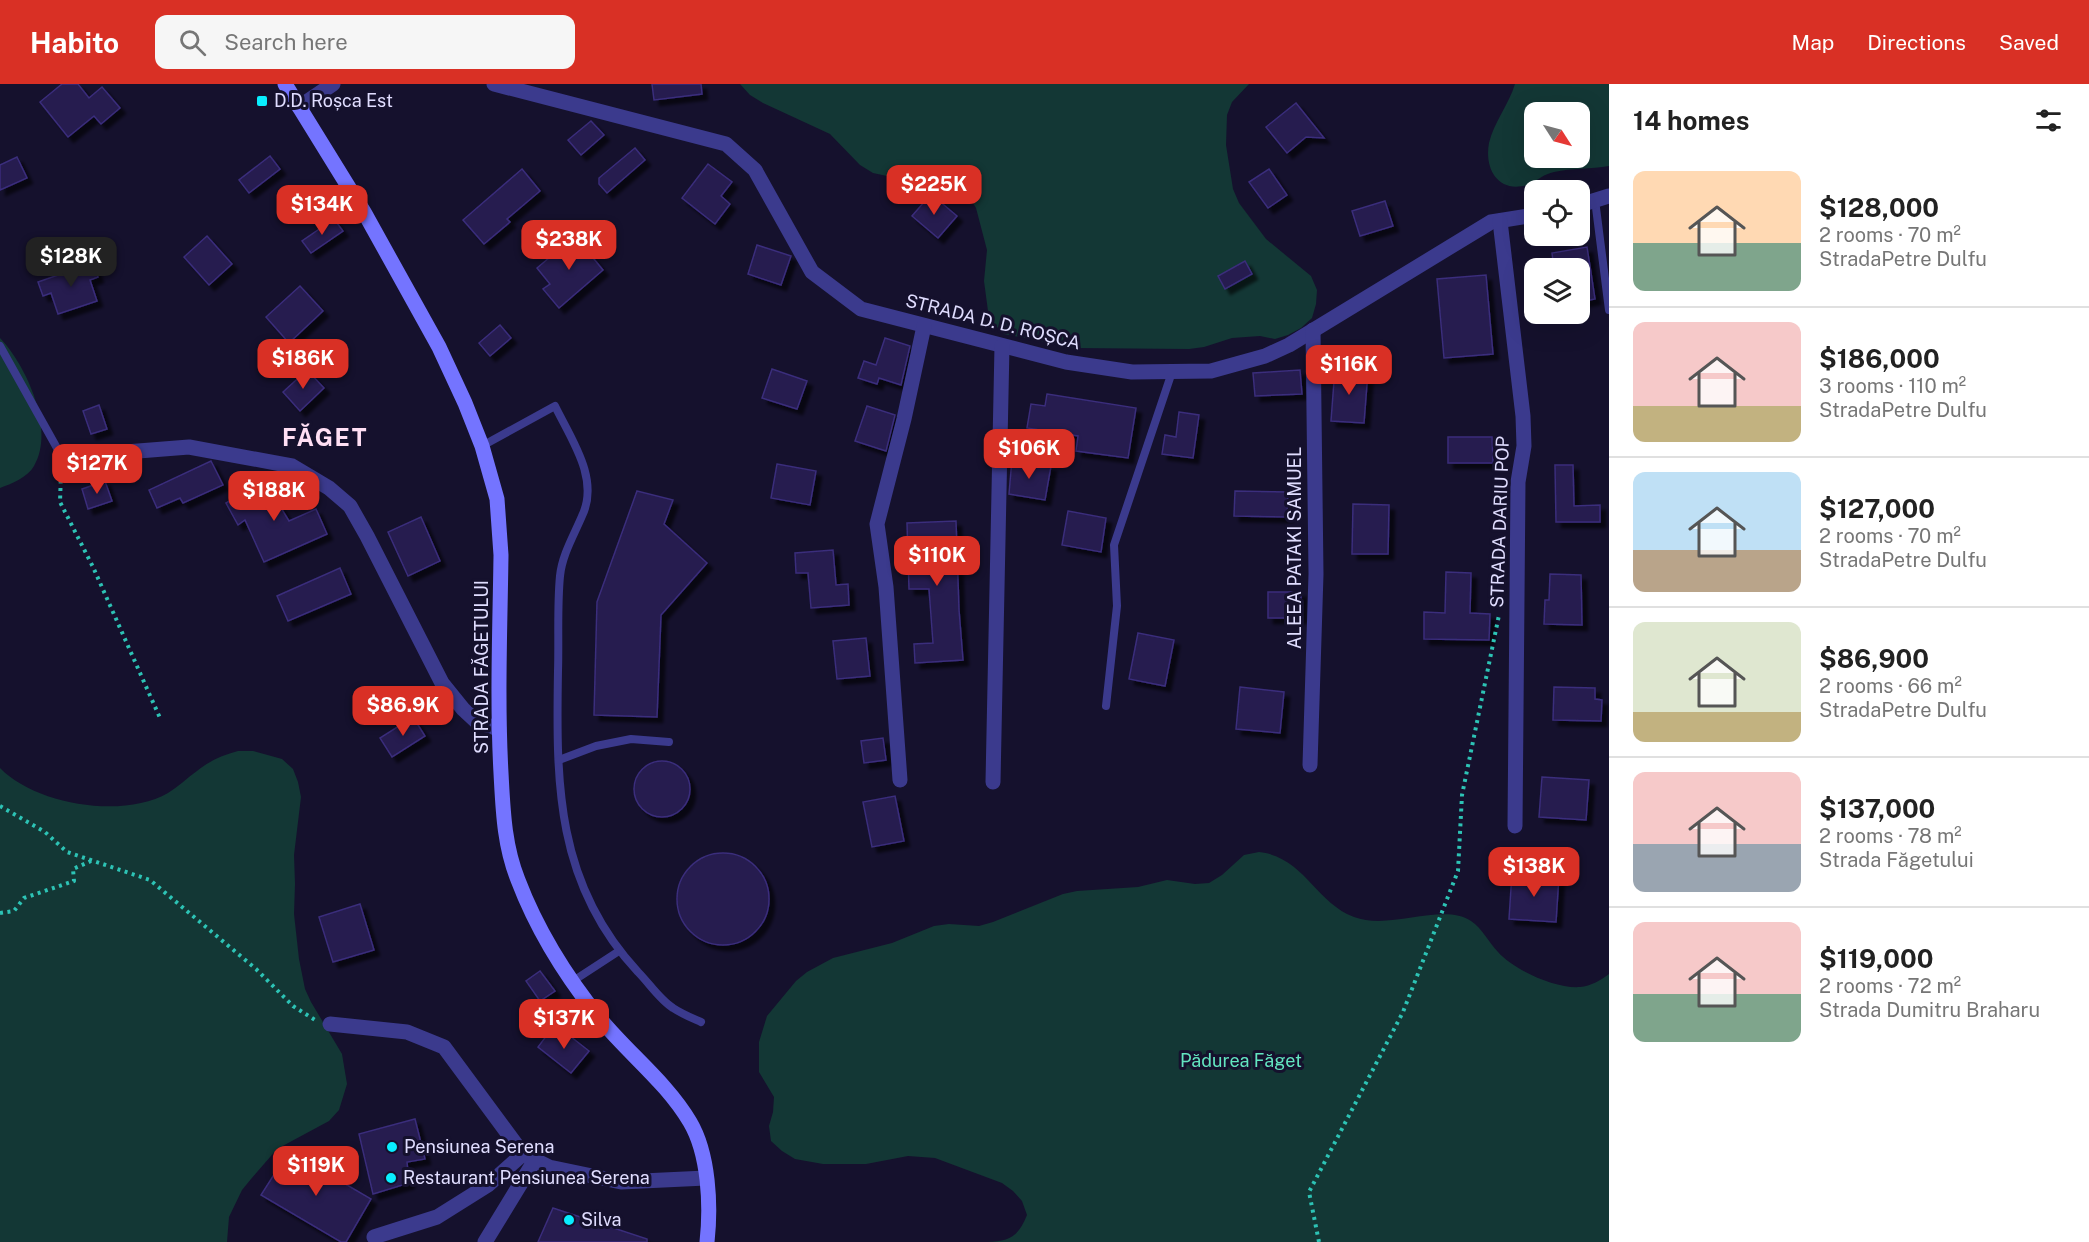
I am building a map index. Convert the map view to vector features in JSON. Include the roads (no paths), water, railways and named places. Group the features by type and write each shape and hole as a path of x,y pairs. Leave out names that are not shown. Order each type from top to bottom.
{"main road":[{"name":"STRADA FĂGETULUI","path":"285,84 364,212 439,347 482,446 497,499 500,528 499,729 505,835 517,879 554,952 573,981 601,1020 662,1084 691,1123 701,1149 706,1178 710,1213 706,1242"}],"street":[{"path":"299,107 333,84"},
{"name":"STRADA D. D. ROȘCA","path":"494,84 726,144 755,171 812,272 861,309 1066,362 1132,372 1211,371 1264,356 1313,330 1491,222 1524,217"},
{"name":"STRADA DARIU POP","path":"1500,221 1523,416 1524,446 1518,482 1515,826"},
{"path":"900,780 886,586 877,524 904,419 924,326"},
{"name":"ALEEA PATAKI SAMUEL","path":"1310,765 1316,574 1313,330"},
{"path":"993,782 1002,346"},
{"path":"62,457 189,447 292,466 329,488 350,506 368,536 442,683 477,722 499,729"},
{"path":"330,1024 407,1032 444,1047 529,1157 549,1167 621,1182 706,1178"},
{"path":"374,1237 437,1216 529,1157"},
{"path":"485,1242 529,1157"}],"lane":[{"path":"1602,198 1609,310"},
{"path":"0,346 62,457"},
{"path":"1106,706 1117,606 1114,546 1172,372"},
{"path":"482,446 555,406 586,469 587,492 584,514 573,534 560,574 557,728 560,795 570,850 587,900 619,951 671,1007 701,1022"},
{"path":"559,760 596,746 631,739 669,742"},
{"path":"573,981 619,951"}],"place":[{"name":"D.D. Roșca Est","path":"262,101"},
{"name":"Pensiunea Serena","path":"392,1147"},
{"name":"Restaurant Pensiunea Serena","path":"391,1178"},
{"name":"Silva","path":"569,1220"}],"district":[{"name":"FĂGET","path":"325,438"}],"park label":[{"name":"Pădurea Făget","path":"1241,1061"}]}
